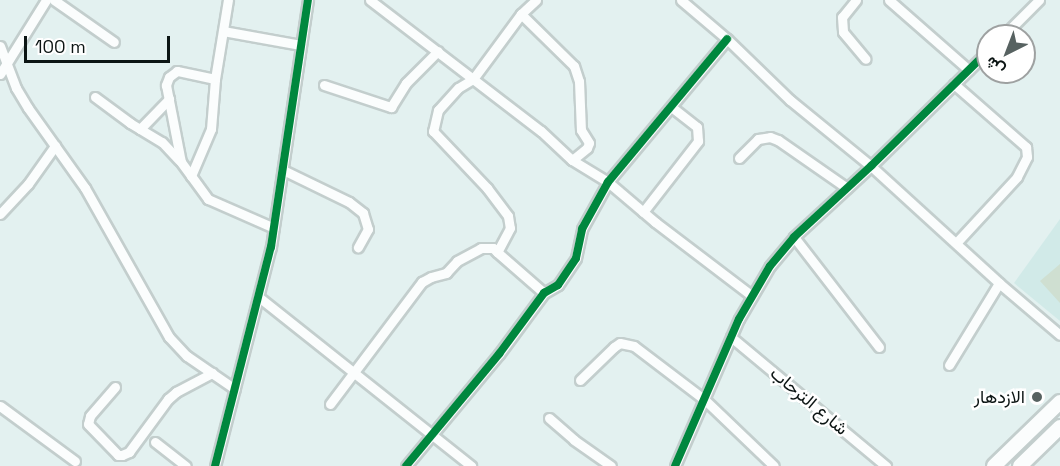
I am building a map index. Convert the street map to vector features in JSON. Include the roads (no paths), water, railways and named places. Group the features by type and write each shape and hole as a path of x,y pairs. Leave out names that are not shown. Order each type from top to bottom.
{"highway":[{"path":"994,466 1060,402"},
{"path":"1020,466 1060,427"}],"street":[{"path":"0,74 46,0"},
{"path":"54,0 114,42"},
{"path":"191,176 211,129 215,79 228,0"},
{"path":"215,466 260,298 274,228 308,0"},
{"path":"370,0 541,131 572,160 608,182 752,296"},
{"path":"497,252 510,228 508,216 487,188 433,131 438,110 458,88 473,79 521,14 536,0"},
{"path":"856,0 842,16 843,32 866,59"},
{"path":"889,0 969,70"},
{"path":"1023,0 1031,8"},
{"path":"1015,24 1039,0"},
{"path":"683,1 728,39 790,100 871,166 957,242 999,283 1060,334"},
{"path":"521,14 574,66 579,81 581,130 589,143 587,148 572,160"},
{"path":"223,32 301,45"},
{"path":"406,466 499,354 544,293 558,285 576,258 582,229 608,182 673,108 728,39"},
{"path":"0,46 16,88 85,188 169,337 188,356 235,389"},
{"path":"324,85 391,107 406,83 438,51"},
{"path":"675,466 731,337 752,296 794,237 871,166 976,63"},
{"path":"181,162 166,85 174,72 215,79"},
{"path":"954,84 1026,147 1027,157 1017,177 957,242"},
{"path":"95,97 172,150 208,199 274,228"},
{"path":"140,129 169,99"},
{"path":"643,212 698,141 697,127 673,108"},
{"path":"739,158 758,140 770,137 847,188"},
{"path":"0,214 28,184 55,146"},
{"path":"284,170 349,202 363,213 368,229 358,247"},
{"path":"794,237 879,347"},
{"path":"330,404 426,279 447,273 457,261 481,248 493,248 544,293"},
{"path":"949,365 999,283"},
{"path":"260,298 471,466"},
{"name":"شارع الترحاب","path":"731,337 886,466"},
{"path":"580,380 614,347 626,343 634,346 705,400 774,466"},
{"path":"115,387 90,416 88,424 118,455 122,455 129,452 168,399 212,373"},
{"path":"0,406 75,461"},
{"path":"549,418 596,458 611,466"},
{"path":"155,442 186,466"}],"place":[{"name":"الازدهار","path":"1037,397"}]}
